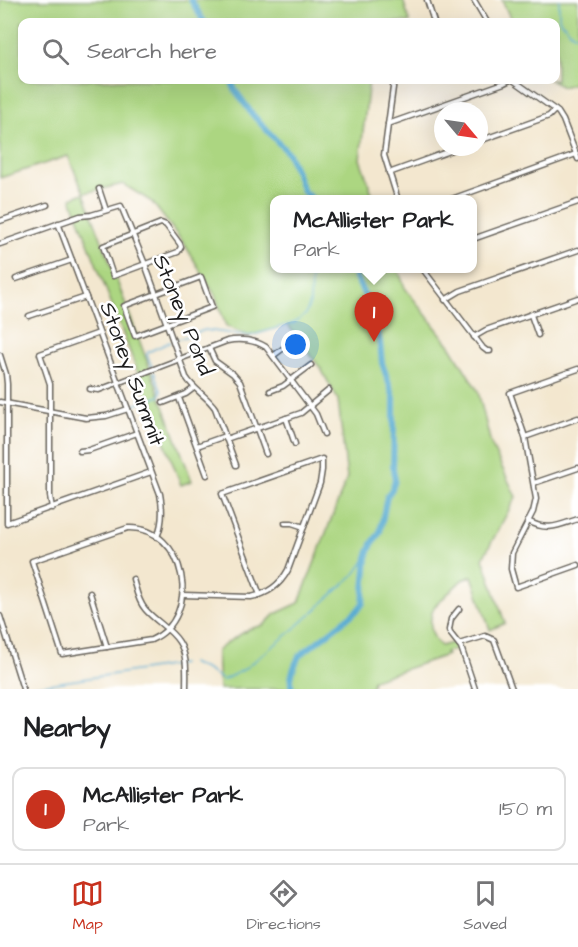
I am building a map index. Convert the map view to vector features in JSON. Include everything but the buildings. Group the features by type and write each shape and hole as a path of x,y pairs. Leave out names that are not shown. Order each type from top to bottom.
{"street":[{"path":"427,0 433,18"},
{"path":"474,0 485,18"},
{"path":"393,84 384,155 396,195"},
{"path":"388,124 501,84"},
{"path":"464,195 577,157 563,120 555,110 517,84"},
{"path":"488,138 549,116 555,110"},
{"path":"389,173 436,156"},
{"path":"0,244 58,223 106,210 99,189"},
{"path":"477,238 578,202"},
{"path":"0,221 47,205"},
{"name":"Stoney Pond","path":"106,210 121,206 186,377 194,388 212,403 236,465"},
{"name":"Stoney Summit","path":"58,223 162,503 162,523 157,537"},
{"path":"164,224 181,247 178,252 113,276 103,246 133,234 164,224"},
{"path":"445,300 460,291 578,250"},
{"path":"16,279 72,260"},
{"path":"426,273 474,338 485,350 490,351"},
{"path":"201,277 212,307 135,336 124,306 155,294 201,277"},
{"path":"28,316 86,297"},
{"path":"474,338 486,330 578,298"},
{"path":"531,315 538,335"},
{"path":"52,508 50,496 50,384 40,354 99,333"},
{"path":"90,389 96,390 118,383 227,341 242,340 266,347 319,420 324,434"},
{"path":"273,356 293,341"},
{"path":"209,348 215,361 240,382 266,454"},
{"path":"0,355 6,374 8,404 7,523 151,472"},
{"path":"270,391 291,381 311,365"},
{"path":"578,369 510,393 525,437 536,492 536,504 511,557 511,569 516,587 578,565"},
{"path":"162,403 179,398 194,388"},
{"path":"196,446 301,413 329,390"},
{"path":"179,398 207,475"},
{"path":"0,402 93,418 128,409"},
{"path":"286,418 295,444"},
{"path":"525,437 578,418"},
{"path":"80,451 137,433"},
{"path":"183,595 239,598 260,595 275,587 284,577 304,527 320,483 322,459 222,494 260,595"},
{"path":"534,483 578,468"},
{"path":"528,521 546,528 578,519"},
{"path":"285,523 304,527"},
{"path":"128,528 141,529 157,537 167,546 177,562 182,577 183,595 177,614 167,629 160,636 151,640 62,654 32,561 128,528"},
{"path":"133,579 144,608 180,643 186,666 186,689"},
{"path":"90,593 106,647"},
{"path":"459,609 451,619 449,628 450,633 459,644 475,689"},
{"path":"0,618 23,689"},
{"path":"459,644 485,636 494,640 512,689"}],"green space":[{"path":"0,0 403,0 409,18 18,18 18,84 369,84 360,159 373,195 270,195 270,273 399,273 405,288 451,347 478,391 491,444 516,497 483,558 505,623 490,630 472,576 462,580 434,607 431,617 432,633 437,642 441,646 455,642 459,648 445,652 447,655 373,680 371,689 219,689 217,651 249,629 264,625 275,614 299,603 347,478 338,400 321,369 288,325 249,336 226,326 215,295 185,245 152,202 123,184 84,193 68,156 0,178"},
{"path":"502,0 578,0 578,82 562,87 557,84 560,84 560,18 510,18"},
{"path":"84,193 192,481 181,485 71,198"}],"waterway":[{"path":"191,0 202,18"},
{"path":"559,0 559,18"},
{"path":"560,20 578,36"},
{"path":"233,84 252,114 288,153 304,192 308,195"},
{"path":"176,340 205,330 250,336 294,323 305,315 310,303 311,277 314,273"},
{"path":"292,689 291,677 299,656 358,610 363,603 367,557 380,532 387,496 395,480 393,469 394,398 382,363 374,315 376,307 364,294 354,273"},
{"path":"152,367 148,352 170,342"},
{"path":"131,406 160,396 161,391 154,372"},
{"path":"191,663 223,680 243,670 292,631 356,573 367,557"},
{"path":"29,687 182,664"}],"place":[{"name":"McAllister Park","path":"374,342"}]}
